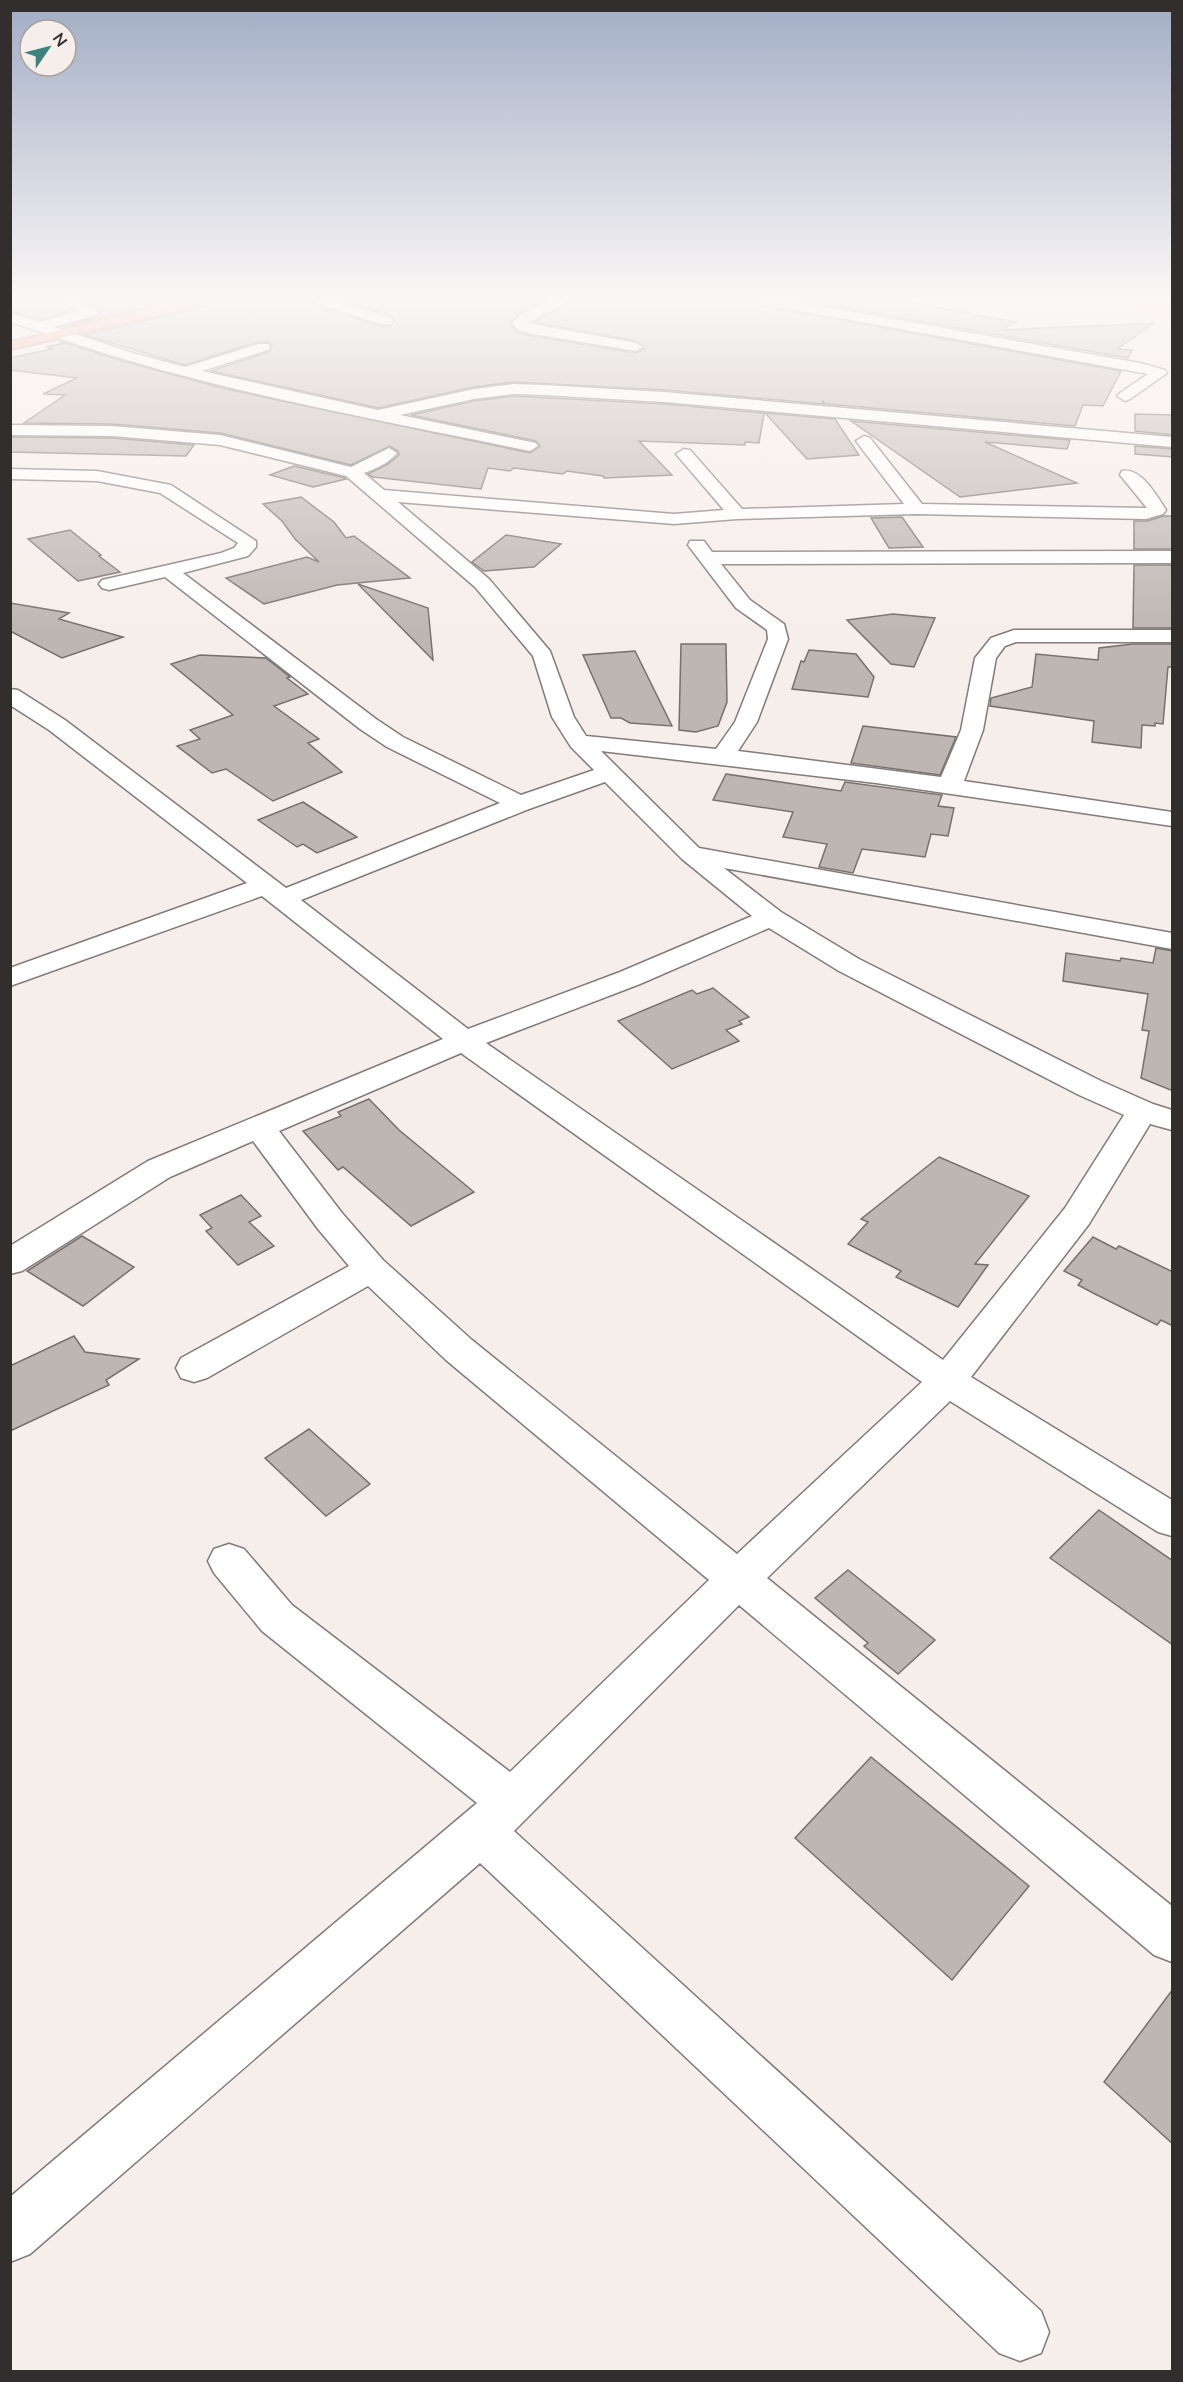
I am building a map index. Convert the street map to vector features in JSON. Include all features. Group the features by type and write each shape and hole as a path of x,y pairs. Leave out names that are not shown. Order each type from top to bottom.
{"street":[{"path":"356,411 530,446"},
{"path":"377,416 398,411"},
{"path":"828,411 1173,441"},
{"path":"10,429 112,431 208,439 352,472 482,583 543,655 562,717 579,742 691,854 771,918 849,965 1090,1088 1157,1115 947,1381 739,1578 497,1817 10,2234"},
{"path":"864,441 917,509"},
{"path":"352,472 371,465 389,453"},
{"path":"684,454 737,514"},
{"path":"10,474 97,476 165,489 247,541 247,547 241,552 109,584"},
{"path":"377,495 670,518 917,509 1153,513 1156,510 1144,492 1128,475"},
{"path":"1144,492 1163,492"},
{"path":"648,499 670,518 707,558 743,603 777,628 778,639 746,722 724,755"},
{"path":"707,558 1173,557"},
{"path":"169,571 368,724 395,742 520,804"},
{"path":"950,785 972,730 986,658 998,642 1014,636 1173,636"},
{"path":"13,699 104,760 464,1041 842,1309 947,1381 1173,1520"},
{"path":"579,742 724,755 950,785 1173,819"},
{"path":"10,978 275,892 610,772"},
{"path":"691,854 1173,940"},
{"path":"10,1262 159,1169 464,1041 630,978 771,918"},
{"path":"260,1128 330,1221 371,1269 459,1350 739,1578 1173,1938"},
{"path":"194,1368 371,1269"},
{"path":"229,1561 277,1618 497,1817 1020,2332"}],"building":[{"path":"41,411 331,411 530,453 540,446 536,441 411,415 428,411 764,413 759,443 745,442 745,445 639,441 672,475 604,478 567,471 563,474 514,468 510,471 488,468 481,489 373,477 368,474 388,464 399,455 398,451 390,446 351,465 220,433 112,424 24,423"},
{"path":"908,411 1081,411 1075,426"},
{"path":"765,413 835,419 859,455 807,459"},
{"path":"1135,414 1173,415 1173,435 1135,431"},
{"path":"851,421 1070,440 1067,449 985,442 1077,483 960,497"},
{"path":"10,437 112,438 194,445 186,456 10,452"},
{"path":"1135,446 1173,449 1173,457 1135,454"},
{"path":"294,466 346,479 313,487 270,475"},
{"path":"301,497 334,522 346,538 354,536 410,578 337,585 264,604 226,578 307,557 319,562 295,539 282,521 263,504"},
{"path":"1173,516 1173,549 1134,549 1134,521 1147,521"},
{"path":"902,517 923,547 889,548 871,518"},
{"path":"70,530 120,572 78,581 28,539"},
{"path":"506,535 561,544 534,567 484,571 472,562"},
{"path":"1134,565 1173,565 1173,628 1133,628"},
{"path":"358,584 428,608 433,660"},
{"path":"10,603 69,613 59,619 123,637 62,658 10,631"},
{"path":"893,614 935,618 914,667 891,664 847,620"},
{"path":"681,644 726,644 727,702 718,726 696,732 679,730"},
{"path":"1133,644 1173,644 1173,667 1168,667 1163,724 1142,725 1141,748 1092,742 1094,721 990,706 991,698 1032,687 1036,654 1098,660 1099,648"},
{"path":"809,650 856,654 874,677 868,697 792,689 801,661 804,662"},
{"path":"635,651 672,726 630,723 621,718 611,718 583,655"},
{"path":"200,655 266,658 290,677 287,678 308,694 274,706 319,739 308,743 342,772 273,801 226,769 212,773 177,746 200,739 190,730 233,715 171,664"},
{"path":"863,726 956,737 940,775 851,763"},
{"path":"726,774 841,791 845,782 942,795 938,806 954,808 948,836 931,834 925,857 862,849 853,873 819,867 827,844 783,837 793,812 713,800"},
{"path":"303,802 357,837 317,853 303,844 297,847 258,820"},
{"path":"1156,948 1173,951 1173,1091 1141,1078 1149,1031 1142,1030 1148,994 1063,981 1066,953 1153,963"},
{"path":"713,988 749,1017 739,1021 742,1024 726,1030 739,1041 672,1069 618,1021 692,990 697,994"},
{"path":"369,1099 399,1130 474,1192 411,1226 343,1167 338,1170 303,1131 341,1116 338,1112"},
{"path":"939,1157 1029,1196 975,1264 988,1265 958,1307 896,1277 901,1271 848,1244 868,1222 861,1219"},
{"path":"241,1195 261,1216 249,1222 274,1246 238,1265 206,1231 212,1228 200,1215"},
{"path":"82,1236 134,1267 83,1306 27,1271"},
{"path":"1093,1237 1116,1249 1119,1246 1173,1272 1173,1326 1161,1320 1157,1325 1095,1294 1078,1285 1082,1280 1064,1271"},
{"path":"74,1336 85,1352 139,1359 106,1380 109,1385 10,1431 10,1366"},
{"path":"309,1429 370,1484 326,1516 265,1458"},
{"path":"1099,1510 1173,1561 1173,1645 1050,1558"},
{"path":"848,1570 935,1640 898,1674 864,1646 868,1643 815,1598"},
{"path":"871,1757 1029,1886 952,1980 795,1838"},
{"path":"1173,1989 1173,2144 1104,2082"}]}
